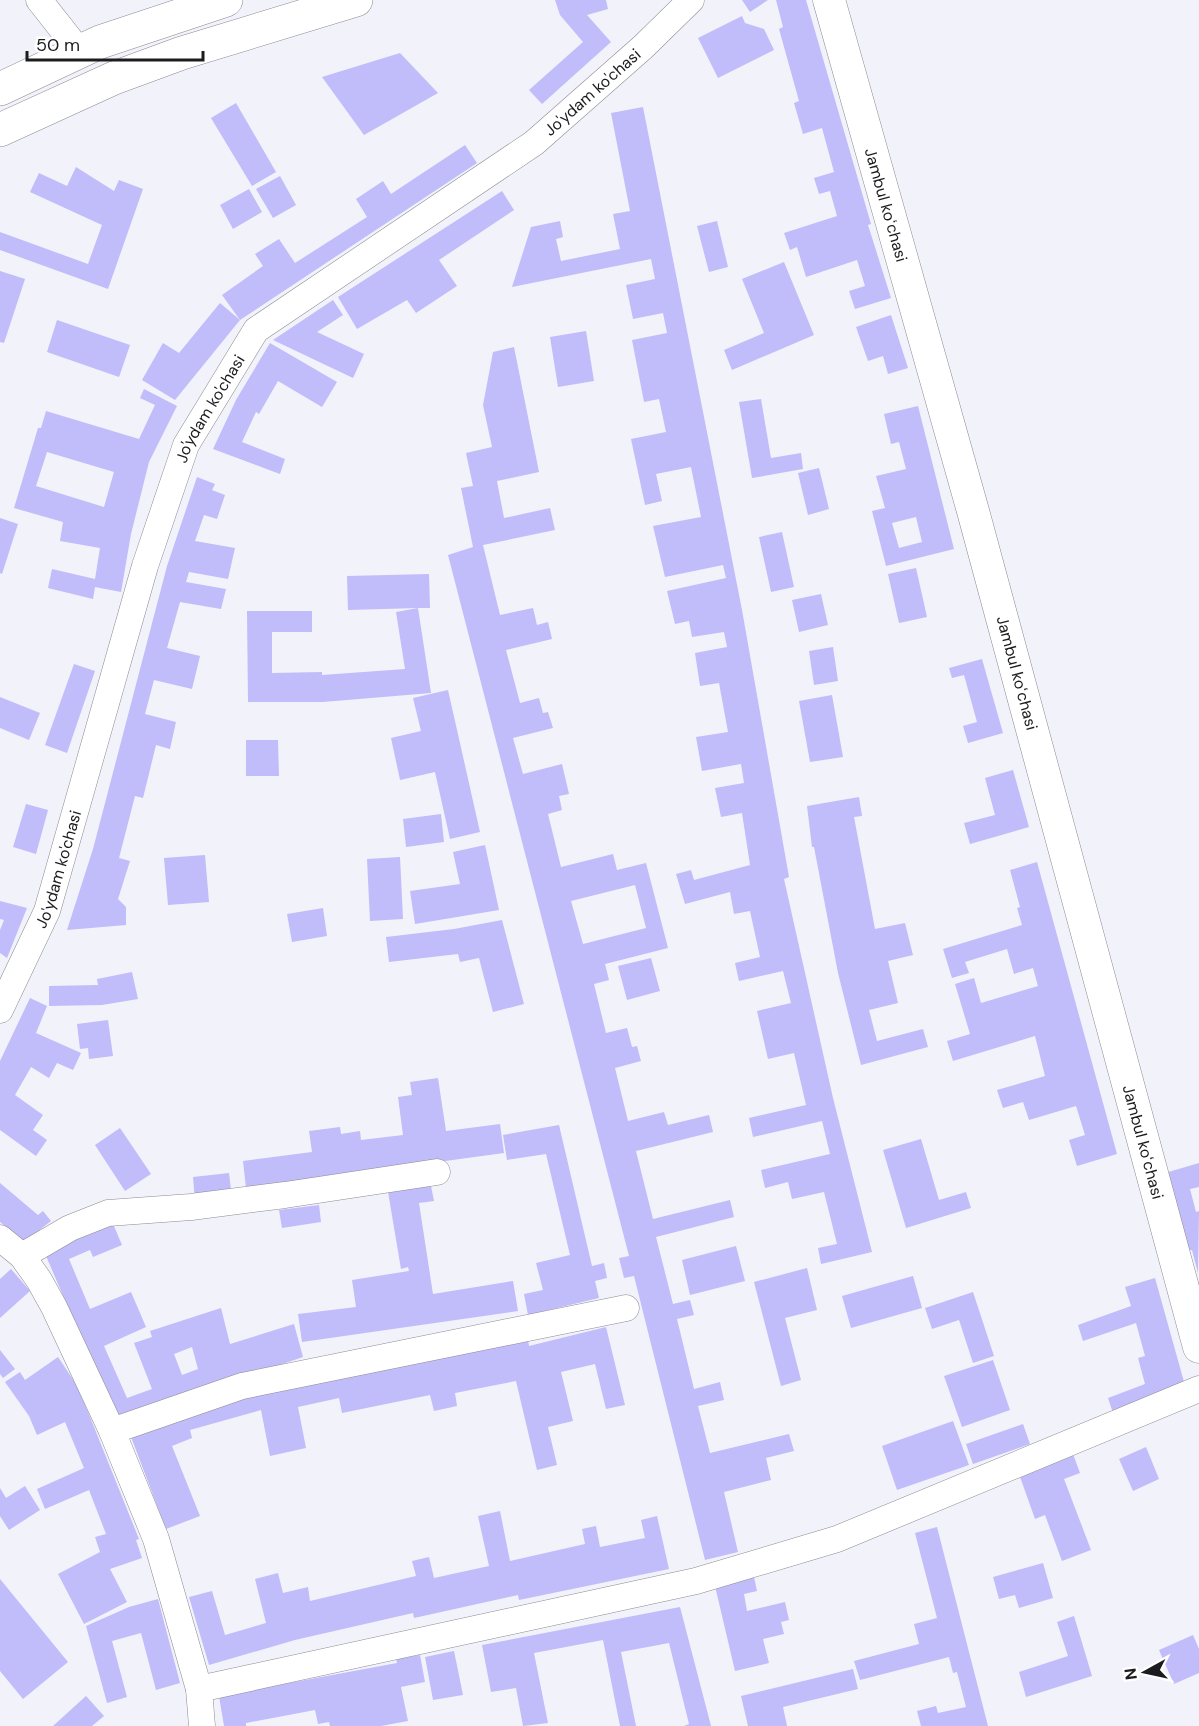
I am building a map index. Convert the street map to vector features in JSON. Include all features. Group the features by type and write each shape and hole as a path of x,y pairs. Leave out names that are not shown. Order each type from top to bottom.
{"main road":[{"path":"0,88 80,52 170,17 226,0"},
{"path":"0,130 114,78 182,53 356,0"}],"street":[{"path":"39,0 80,52"},
{"name":"Jo'ydam ko'chasi","path":"0,1010 47,911 145,566 186,444 256,330 534,143 643,47 691,0"},
{"name":"Jambul koʻchasi","path":"829,0 973,511 1199,1347"},
{"path":"22,1256 70,1228 108,1213 285,1196 437,1172"},
{"path":"0,1238 22,1256 54,1307 112,1431 156,1539 199,1689 202,1726"},
{"path":"112,1431 242,1386 626,1308"},
{"path":"199,1689 696,1581 837,1539 1199,1389"}],"building":[{"path":"555,0 606,0 608,9 587,15 611,42 542,104 529,90 583,42 560,15"},
{"path":"742,0 768,0 750,12"},
{"path":"776,0 806,0 871,224 868,225 891,298 855,309 849,291 865,286 857,260 806,277 797,247 790,250 784,233 837,216 830,191 819,194 814,178 834,172 822,128 803,134 794,103 799,101 779,29 783,27"},
{"path":"742,16 745,23 764,29 774,50 718,78 698,38"},
{"path":"400,53 438,93 364,135 322,77"},
{"path":"236,103 276,172 252,186 211,118"},
{"path":"643,107 742,610 789,877 784,879 833,1098 872,1252 821,1264 818,1248 837,1244 824,1192 792,1199 788,1182 765,1188 761,1170 830,1154 822,1121 753,1137 749,1118 806,1105 794,1053 768,1059 757,1011 791,1003 783,971 739,981 735,963 760,957 750,911 734,914 730,892 685,904 676,874 691,870 694,880 750,865 742,813 721,817 715,788 744,783 741,764 702,771 696,737 728,732 719,683 700,686 695,653 727,647 724,632 692,637 689,621 675,624 667,591 726,578 723,565 665,577 653,526 701,517 691,467 656,474 662,501 645,505 631,439 666,432 659,399 644,402 632,340 667,333 663,313 633,319 626,285 655,279 651,259 512,287 531,227 560,221 563,237 556,239 561,261 620,249 613,214 630,211 611,113"},
{"path":"465,145 477,163 240,320 222,295 263,266 255,254 279,239 295,263 367,217 356,199 383,181 391,194"},
{"path":"76,167 114,191 119,180 143,189 108,289 0,250 0,232 88,264 102,225 30,192 39,173 67,186"},
{"path":"280,176 296,205 273,218 256,189"},
{"path":"249,189 262,212 233,229 220,205"},
{"path":"502,191 514,210 439,260 457,286 416,313 407,300 357,329 338,297"},
{"path":"717,221 728,267 709,272 697,226"},
{"path":"784,262 814,335 732,370 724,350 764,333 742,279"},
{"path":"0,271 25,279 4,343 0,342"},
{"path":"333,300 343,315 317,332 364,354 353,378 273,340"},
{"path":"220,303 240,320 175,400 142,380 163,343 179,353"},
{"path":"891,315 908,368 888,374 883,356 868,361 856,327"},
{"path":"57,320 130,345 119,377 47,352"},
{"path":"586,331 594,381 558,387 550,337"},
{"path":"270,343 337,382 322,407 278,381 259,414 256,412 242,442 285,459 280,474 213,449 236,400"},
{"path":"514,347 539,472 497,481 504,518 550,508 555,530 483,545 500,615 533,608 537,625 548,622 552,639 506,650 520,703 539,698 543,713 548,712 553,728 513,738 523,774 562,764 569,794 559,796 562,810 548,814 561,867 613,854 617,870 646,863 668,948 605,964 609,980 594,984 606,1033 627,1028 632,1047 637,1046 641,1061 615,1068 628,1121 664,1112 668,1125 709,1115 713,1132 636,1151 653,1219 730,1200 734,1217 656,1237 673,1304 690,1300 694,1315 677,1319 694,1389 720,1382 724,1400 698,1406 710,1453 789,1434 794,1451 766,1458 771,1480 724,1492 738,1552 705,1560 634,1276 624,1278 619,1258 629,1256 448,555 473,547 461,488 473,486 466,453 492,447 483,405 493,352","holes":["635,885 646,928 583,944 571,901"]},
{"path":"144,389 177,406 149,462 131,534 121,592 95,587 93,599 48,588 52,569 95,579 100,548 60,541 63,522 14,508 38,428 41,428 46,411 139,439 155,405 140,398","holes":["47,452 114,472 104,507 36,486"]},
{"path":"761,399 771,458 801,453 803,469 752,478 739,402"},
{"path":"918,406 954,549 886,566 872,511 885,508 876,476 906,469 899,442 891,444 884,414","holes":["916,517 922,542 899,548 892,523"]},
{"path":"819,468 829,509 808,515 798,473"},
{"path":"197,477 215,484 212,490 225,495 217,519 204,515 195,541 235,548 228,579 189,572 186,582 226,589 221,609 180,602 167,648 200,656 192,689 154,680 145,714 176,722 170,749 156,745 143,798 135,796 119,858 130,861 118,899 126,907 126,925 67,930 93,849 167,566"},
{"path":"0,518 18,524 2,574 0,573"},
{"path":"782,532 794,587 771,592 759,537"},
{"path":"916,568 927,617 899,623 888,574"},
{"path":"429,574 430,608 348,610 347,576"},
{"path":"821,594 828,625 799,632 792,600"},
{"path":"418,608 431,693 323,702 248,702 247,611 312,611 312,632 272,632 272,673 322,672 322,675 405,669 396,612"},
{"path":"833,647 838,681 814,685 809,651"},
{"path":"982,659 1003,733 968,743 963,726 977,722 964,675 952,678 949,668"},
{"path":"74,664 95,671 67,753 45,745"},
{"path":"448,690 480,832 450,839 435,772 400,780 391,738 421,731 413,698"},
{"path":"832,695 843,757 810,762 799,701"},
{"path":"0,697 40,713 29,740 0,728"},
{"path":"246,740 278,740 279,776 246,776"},
{"path":"1013,770 1029,827 970,844 964,823 995,815 985,778"},
{"path":"859,797 862,816 854,817 875,929 905,923 913,955 888,961 898,1003 869,1010 877,1041 923,1029 928,1047 861,1065 838,973 814,847 812,847 807,806"},
{"path":"26,804 48,810 36,854 13,847"},
{"path":"441,814 444,842 406,847 403,819"},
{"path":"485,845 499,910 415,924 410,891 460,884 453,852"},
{"path":"205,855 209,902 168,905 164,858"},
{"path":"400,857 403,919 370,921 367,859"},
{"path":"1037,862 1117,1154 1077,1166 1069,1140 1085,1135 1076,1106 1029,1120 1023,1102 1003,1108 997,1090 1045,1076 1035,1036 953,1061 947,1041 970,1034 955,984 974,978 981,1003 1038,986 1033,968 1014,974 1007,949 965,962 969,973 952,978 943,949 1022,925 1017,908 1020,907 1010,870"},
{"path":"0,901 27,908 7,958 0,953 0,930 4,920 0,919"},
{"path":"323,908 327,936 292,942 287,914"},
{"path":"502,920 524,1004 493,1012 479,958 460,962 458,954 389,962 386,937 454,929"},
{"path":"651,958 660,991 627,1000 618,966"},
{"path":"132,972 138,999 102,1005 49,1006 49,986 98,985 97,979"},
{"path":"30,998 47,1006 36,1033 81,1053 73,1070 57,1063 49,1078 31,1067 15,1095 43,1115 33,1130 47,1140 36,1156 0,1130 0,1061"},
{"path":"108,1020 113,1056 89,1059 88,1048 80,1049 77,1024"},
{"path":"438,1078 446,1131 500,1124 504,1153 246,1188 243,1161 312,1152 309,1131 340,1127 341,1134 360,1131 361,1140 403,1135 398,1097 412,1095 410,1082"},
{"path":"559,1125 592,1266 604,1263 607,1278 595,1281 599,1298 528,1315 524,1294 543,1290 536,1263 570,1255 546,1154 507,1160 503,1135"},
{"path":"120,1128 151,1174 125,1191 95,1145"},
{"path":"921,1139 939,1200 966,1192 971,1208 906,1228 883,1150"},
{"path":"1199,1163 1199,1187 1190,1189 1196,1212 1199,1211 1198,1273 1192,1250 1188,1251 1165,1173"},
{"path":"229,1173 232,1198 195,1201 193,1177"},
{"path":"0,1183 38,1215 43,1211 51,1221 24,1242 0,1222"},
{"path":"431,1186 434,1201 419,1203 433,1294 513,1281 518,1311 302,1342 298,1314 356,1307 352,1280 409,1271 408,1267 401,1269 388,1192"},
{"path":"319,1205 321,1222 282,1228 279,1210"},
{"path":"111,1219 122,1245 93,1257 90,1250 69,1259 90,1309 131,1292 146,1327 104,1346 127,1398 152,1389 134,1343 152,1337 150,1331 221,1308 230,1344 294,1324 303,1357 117,1421 43,1249","holes":["192,1347 198,1369 182,1375 174,1354"]},
{"path":"736,1246 745,1281 690,1295 682,1260"},
{"path":"807,1268 817,1310 785,1318 801,1380 781,1386 754,1282"},
{"path":"11,1269 30,1291 0,1318 0,1279"},
{"path":"913,1276 922,1308 851,1328 842,1296"},
{"path":"1155,1278 1186,1389 1114,1416 1108,1398 1145,1384 1138,1358 1145,1356 1136,1323 1083,1341 1078,1325 1131,1306 1125,1287"},
{"path":"973,1292 994,1356 973,1363 959,1320 932,1329 925,1308"},
{"path":"606,1327 625,1405 606,1409 595,1364 561,1372 573,1421 548,1427 557,1465 537,1470 516,1381 455,1393 457,1406 434,1411 430,1395 342,1413 339,1398 298,1407 306,1448 270,1456 261,1410 190,1430 192,1438 172,1446 200,1516 166,1529 131,1437 184,1416 258,1395 528,1340 529,1346"},
{"path":"0,1350 15,1369 3,1378 0,1374"},
{"path":"58,1357 76,1384 88,1412 139,1539 136,1540 142,1558 110,1569 127,1602 84,1624 58,1574 100,1552 95,1537 106,1534 89,1490 45,1509 37,1489 84,1468 65,1422 37,1435 29,1416 5,1382 20,1372 25,1380"},
{"path":"993,1360 1010,1410 962,1427 944,1376"},
{"path":"953,1421 969,1465 897,1490 882,1446"},
{"path":"1023,1424 1030,1444 973,1464 966,1444"},
{"path":"1146,1447 1159,1479 1133,1491 1119,1459"},
{"path":"1073,1454 1080,1473 1064,1479 1091,1550 1062,1561 1045,1515 1035,1519 1019,1474"},
{"path":"25,1486 40,1510 9,1530 0,1516 0,1488 6,1498"},
{"path":"500,1511 510,1561 585,1544 582,1529 596,1526 600,1547 645,1538 641,1520 657,1516 669,1569 519,1600 518,1595 414,1618 413,1613 295,1640 209,1665 189,1597 212,1591 225,1635 266,1623 255,1579 278,1573 283,1593 308,1587 310,1601 416,1576 412,1561 429,1557 434,1578 489,1566 478,1516"},
{"path":"937,1527 988,1726 921,1726 917,1711 936,1706 938,1713 966,1707 957,1672 953,1673 949,1657 860,1680 854,1661 919,1644 914,1624 937,1618 915,1533"},
{"path":"1043,1563 1053,1598 1019,1608 1015,1595 999,1599 993,1577"},
{"path":"754,1577 757,1591 744,1594 747,1611 785,1602 789,1620 781,1622 784,1634 763,1639 769,1663 735,1671 715,1586"},
{"path":"0,1579 68,1662 23,1699 0,1671"},
{"path":"158,1599 180,1683 156,1690 141,1633 112,1641 127,1697 107,1703 86,1626 129,1607"},
{"path":"680,1607 711,1726 684,1726 689,1724 669,1643 621,1652 636,1726 620,1726 603,1640 534,1653 548,1723 523,1726 516,1688 491,1692 482,1645"},
{"path":"1074,1616 1092,1676 1026,1697 1019,1672 1068,1656 1057,1622"},
{"path":"1193,1635 1199,1649 1199,1673 1174,1684 1159,1650"},
{"path":"454,1651 463,1695 433,1700 425,1657"},
{"path":"420,1655 425,1682 401,1687 408,1721 381,1726 330,1726 329,1722 318,1724 315,1710 246,1723 246,1726 224,1726 219,1696 397,1663 396,1659"},
{"path":"853,1669 858,1689 783,1707 787,1726 748,1726 741,1696"},
{"path":"86,1696 104,1716 92,1726 53,1726"}]}
